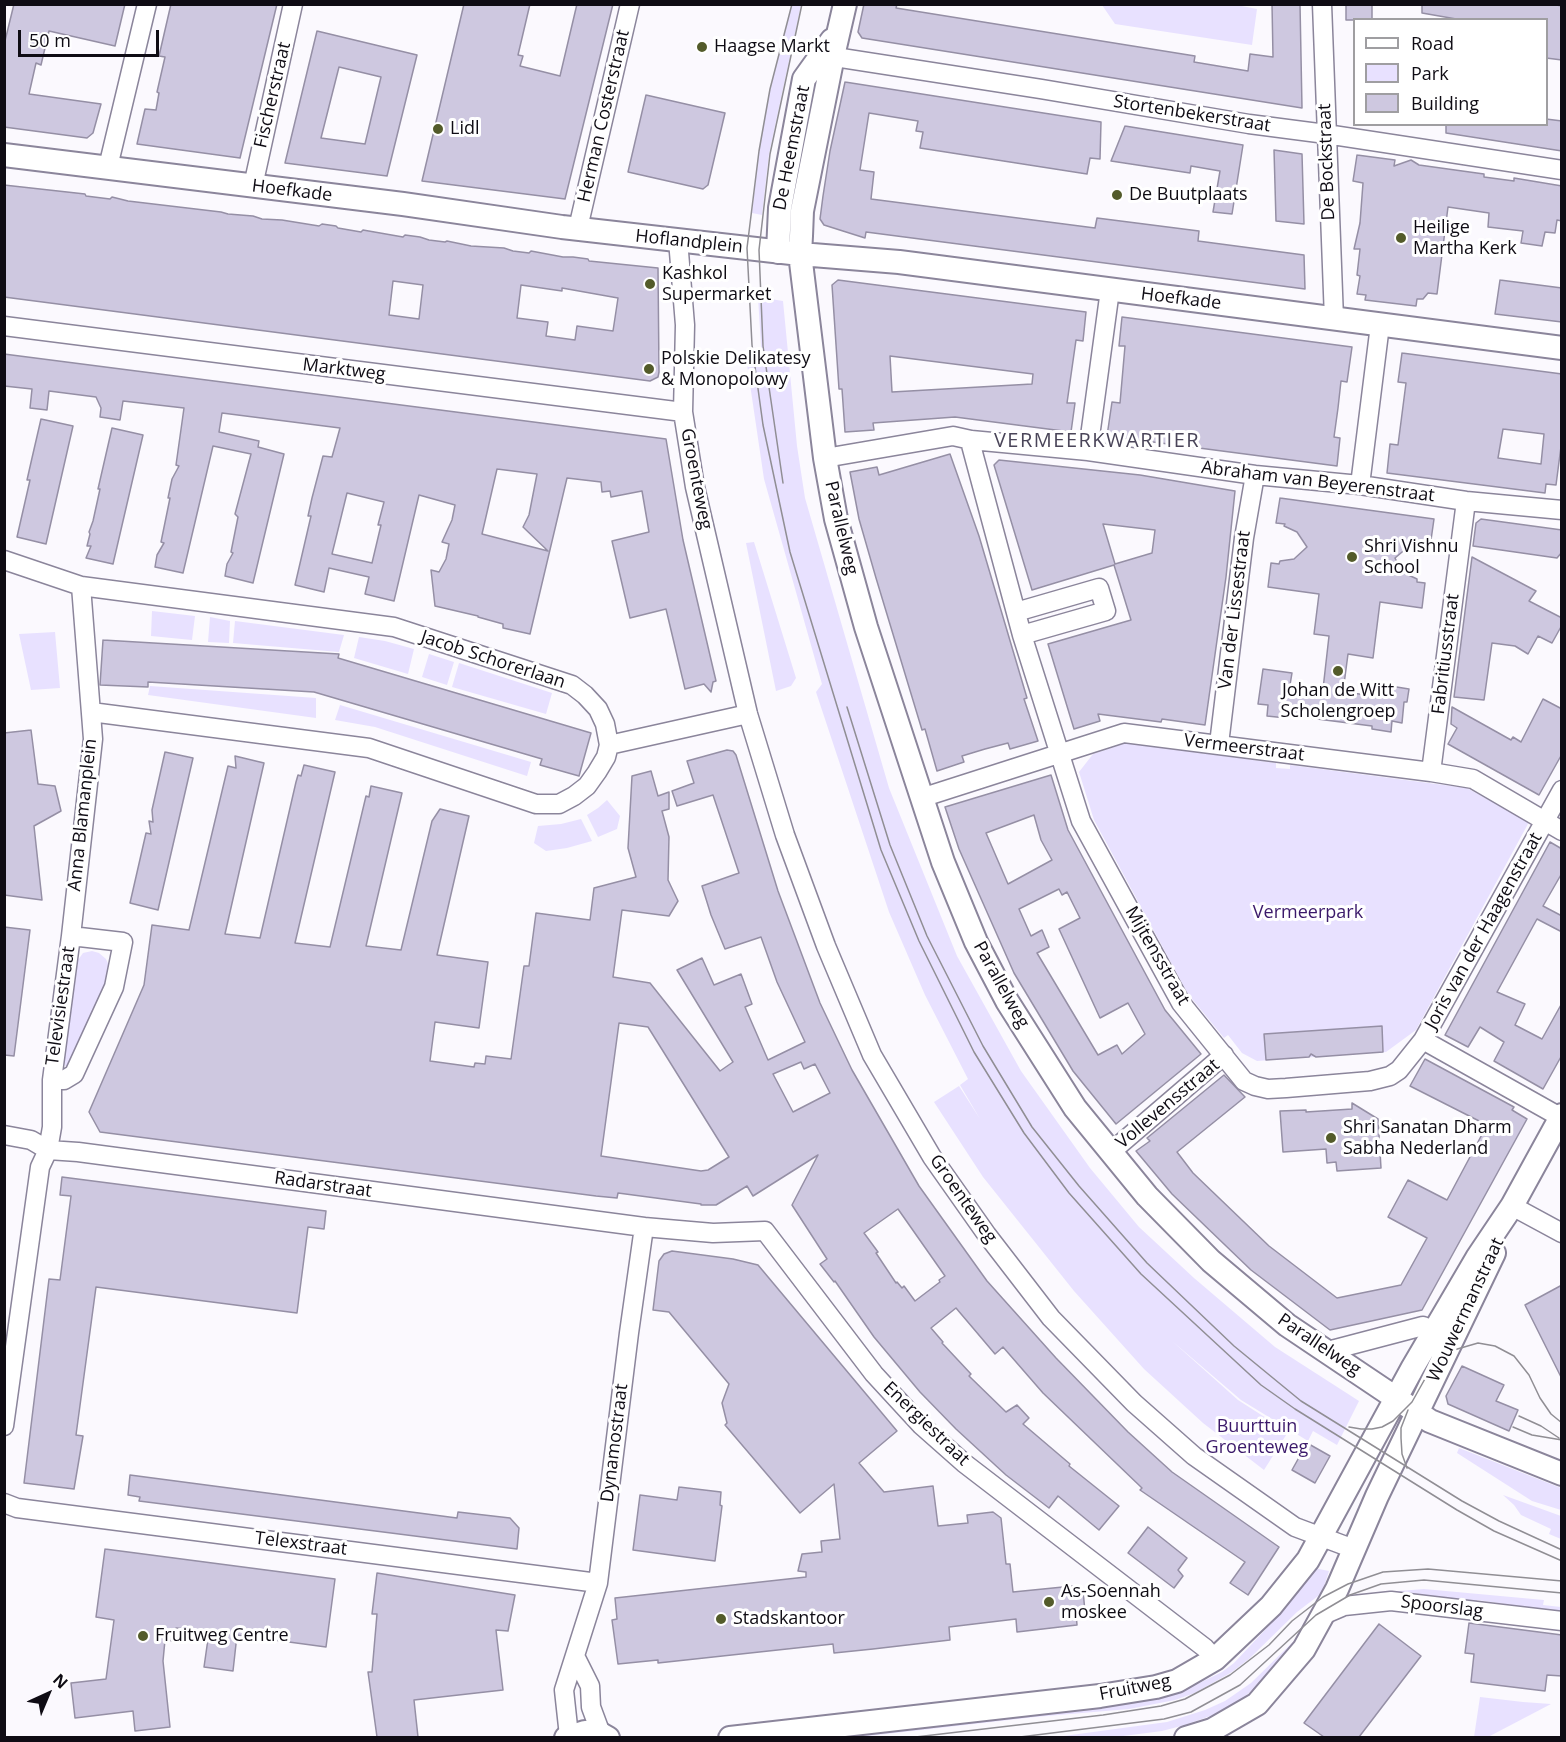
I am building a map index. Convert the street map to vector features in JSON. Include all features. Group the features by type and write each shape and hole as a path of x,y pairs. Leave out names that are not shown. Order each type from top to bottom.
{"street":[{"path":"108,167 147,4"},
{"name":"Fischerstraat","path":"252,186 293,4"},
{"name":"Herman Costerstraat","path":"578,228 630,4"},
{"name":"De Bockstraat","path":"1322,4 1334,319"},
{"name":"De Heemstraat","path":"789,253 802,211 827,56 844,12"},
{"name":"Stortenbekerstraat","path":"827,56 1249,124 1562,170"},
{"name":"Hoefkade","path":"4,155 578,228"},
{"name":"Hoflandplein","path":"578,228 789,253"},
{"name":"Groenteweg","path":"678,240 685,325 683,412 695,488 748,714 785,835 826,946 872,1055 932,1156 987,1235 1051,1318 1134,1403 1194,1456 1295,1527 1354,1549"},
{"name":"Hoefkade","path":"789,253 899,262 1562,348"},
{"name":"Parallelweg","path":"789,253 836,519 866,627 943,862 976,942 1006,1001 1075,1108 1147,1196 1211,1260 1287,1325 1324,1352 1450,1431 1562,1474"},
{"path":"1088,451 1110,290"},
{"path":"1360,485 1380,325"},
{"name":"Marktweg","path":"4,326 683,412"},
{"name":"Abraham van Beyerenstraat","path":"825,458 953,436 971,440 1088,451 1255,475 1360,485 1466,501 1562,510"},
{"name":"Mijtensstraat","path":"971,440 1022,635 1081,821 1181,1003 1244,1080 1268,1089 1370,1081 1390,1076 1399,1070 1423,1040"},
{"name":"Van der Lissestraat","path":"1219,744 1244,538 1255,475"},
{"name":"Fabritiusstraat","path":"1431,772 1466,501"},
{"name":"Jacob Schorerlaan","path":"4,560 81,586 394,627 572,686 585,694 598,709 605,724 609,745"},
{"name":"Anna Blamanplein","path":"71,936 93,739 81,586"},
{"path":"1016,612 1099,588 1106,610 1022,635"},
{"path":"91,712 360,747 536,804 559,804 587,786 606,757 609,745 748,714"},
{"name":"Vermeerstraat","path":"921,798 1124,733 1473,779 1562,831"},
{"name":"Joris van der Haagenstraat","path":"1423,1040 1562,790"},
{"name":"Televisiestraat","path":"4,1426 40,1167 48,1150 52,1127 52,1080 71,936 123,942 114,987 74,1074 64,1080 52,1080"},
{"path":"1423,1040 1561,1116"},
{"name":"Vollevensstraat","path":"1111,1152 1224,1055"},
{"name":"Wouwermanstraat","path":"1397,1398 1477,1258 1512,1206 1561,1116"},
{"name":"Radarstraat","path":"4,1135 31,1140 48,1150 644,1227"},
{"path":"1512,1206 1562,1233"},
{"name":"Wouwermanstraat","path":"1418,1413 1489,1266 1512,1206"},
{"name":"Dynamostraat","path":"567,1737 564,1690 598,1583 644,1227"},
{"name":"Energiestraat","path":"644,1227 713,1233 765,1231 874,1374 921,1425 964,1463 1205,1648 1215,1659"},
{"name":"Wouwermanstraat","path":"1324,1352 1424,1326 1434,1331"},
{"name":"Fruitweg","path":"730,1737 1100,1696 1156,1687 1177,1681 1215,1659 1271,1606 1308,1560 1397,1398"},
{"path":"1186,1737 1212,1730 1257,1704 1296,1660 1323,1614 1418,1413"},
{"name":"Telexstraat","path":"4,1503 16,1508 598,1583"},
{"name":"Spoorslag","path":"1323,1614 1344,1606 1391,1601 1562,1622"},
{"path":"575,1656 590,1686 591,1707 604,1736"},
{"path":"567,1737 585,1732 604,1736"}],"green space":[{"path":"1232,4 1257,9 1252,45 1115,24 1102,5"},
{"path":"792,5 801,5 769,154 762,215 752,213 759,151 770,89"},
{"name":"Buurttuin Groenteweg","path":"758,297 783,301 797,446 805,498 889,788 957,956 1021,1071 1090,1168 1139,1227 1194,1278 1275,1347 1359,1401 1337,1445 1313,1431 1308,1441 1241,1400 1172,1341 1238,1400 1288,1432 1264,1470 1203,1423 1144,1369 1074,1291 983,1177 934,1102 959,1086 980,1119 960,1085 968,1079 925,995 889,912 816,692 822,684 764,479 747,364 762,362"},
{"path":"754,542 796,678 791,686 776,691 746,543"},
{"path":"152,611 195,616 192,640 151,636"},
{"path":"210,617 230,621 229,643 208,642"},
{"path":"235,621 344,635 339,652 233,643"},
{"path":"55,632 60,688 31,690 19,634"},
{"path":"359,637 414,649 408,674 354,658"},
{"path":"429,654 454,662 447,685 422,677"},
{"path":"459,663 552,693 546,714 452,687"},
{"path":"150,686 316,698 316,718 148,695"},
{"path":"340,705 531,762 527,776 375,727 335,720"},
{"name":"Vermeerpark","path":"1126,743 1276,763 1276,768 1290,769 1290,765 1467,788 1529,822 1416,1030 1386,1052 1257,1061 1242,1053 1228,1035 1224,1038 1188,994 1094,820 1079,772 1093,754"},
{"path":"607,800 620,816 617,829 598,837 587,815"},
{"path":"581,819 592,841 546,851 534,843 538,826"},
{"path":"92,951 106,959 110,968 110,981 68,1067 64,1063 78,960 83,953"},
{"path":"1459,1448 1561,1488 1561,1510 1532,1501 1457,1453"},
{"path":"1503,1495 1561,1516 1561,1539 1549,1534 1551,1529 1521,1515"},
{"path":"1314,1568 1329,1571 1322,1593 1297,1612 1249,1659 1232,1672 1195,1693 1175,1700 1129,1709 860,1737 790,1738 1158,1698 1187,1689 1222,1672 1234,1663 1279,1615"},
{"path":"1424,1589 1544,1600 1543,1605 1561,1607 1561,1611 1539,1609 1538,1613 1532,1612 1533,1608 1477,1600 1477,1606 1388,1598 1387,1592"},
{"path":"1301,1634 1260,1684 1239,1701 1216,1714 1162,1731 1108,1738 1049,1738 1167,1722 1205,1710 1225,1701 1251,1683"},
{"path":"1480,1697 1551,1704 1488,1737 1474,1737"}],"building":[{"path":"14,4 125,4 115,46 49,31 41,65 36,63 29,94 101,104 93,133 87,138 4,127 4,45"},
{"path":"171,4 277,4 240,158 137,144 145,109 156,110 159,93 157,92 165,57 159,56"},
{"path":"464,4 530,4 518,55 523,56 520,66 560,76 577,4 613,4 565,199 422,181"},
{"path":"864,4 897,4 896,8 1195,56 1194,62 1248,71 1250,54 1273,57 1272,4 1300,4 1302,108 862,38 858,32"},
{"path":"1346,4 1372,4 1372,18 1346,20"},
{"path":"1422,4 1550,4 1562,6 1562,60 1548,58 1548,18 1451,18 1422,13"},
{"path":"317,31 417,55 387,176 285,163","holes":["339,67 381,77 365,144 321,138"]},
{"path":"845,82 1101,122 1100,159 1090,158 1087,174 920,148 923,132 916,131 918,121 869,113 860,170 874,172 871,199 1095,228 1097,218 1199,231 1198,241 1304,255 1305,289 866,232 865,238 824,225 820,219 823,196"},
{"path":"646,95 725,113 708,185 703,189 628,172"},
{"path":"1548,119 1562,121 1562,151 1446,133 1446,126 1548,126"},
{"path":"1125,126 1243,145 1232,214 1213,212 1220,171 1191,166 1190,173 1111,161"},
{"path":"1274,150 1302,154 1304,224 1276,221"},
{"name":"Heilige Martha Kerk","path":"1357,155 1395,160 1394,166 1411,160 1419,165 1484,174 1484,177 1514,181 1514,178 1562,186 1562,221 1557,220 1555,233 1545,232 1542,246 1521,243 1523,231 1488,227 1489,213 1448,207 1437,294 1428,293 1423,299 1417,299 1416,306 1365,300 1366,295 1357,294 1360,249 1354,249 1360,223 1363,183 1353,181"},
{"path":"4,185 658,268 659,372 658,377 650,381 4,297","holes":["393,281 423,285 419,319 389,315","521,285 562,291 562,288 618,298 613,331 577,326 575,340 546,336 548,322 517,318"]},
{"path":"838,280 1086,312 1083,341 1076,340 1067,403 1075,403 1071,432 955,417 873,423 874,430 845,432 842,389 839,389 832,285","holes":["890,356 1033,374 1032,384 892,392"]},
{"path":"1500,280 1562,288 1562,322 1495,314"},
{"path":"1122,317 1352,347 1347,382 1341,381 1334,437 1340,438 1337,466 1107,436 1112,402 1120,403 1125,346 1119,346"},
{"path":"1402,353 1562,374 1562,439 1556,485 1546,484 1545,493 1387,473 1390,444 1398,445 1406,383 1398,382","holes":["1503,429 1544,434 1541,464 1498,458"]},
{"path":"4,354 666,439 683,540 716,681 713,682 711,692 704,684 685,689 666,609 630,618 612,541 649,532 642,491 611,497 610,491 602,492 601,482 567,478 530,634 503,628 503,624 478,616 435,606 431,570 439,572 446,559 449,544 442,542 452,520 455,505 419,495 394,601 365,594 369,577 329,568 324,592 295,585 311,516 308,516 323,456 332,457 340,428 222,413 219,432 259,441 258,447 284,454 253,583 225,576 227,564 233,553 231,552 238,517 235,514 251,454 213,446 183,573 155,567 157,555 164,543 161,542 172,479 179,466 176,465 184,408 123,401 120,420 100,417 101,408 96,397 49,391 47,410 30,408 32,389 4,386","holes":["497,469 537,474 529,515 523,527 548,551 482,534","347,493 384,502 372,563 332,554"]},
{"path":"41,419 73,426 46,544 17,537"},
{"path":"112,428 143,435 113,564 86,558 91,546 87,546 89,532"},
{"path":"950,454 979,536 1027,698 1024,699 1038,741 1010,749 1008,743 985,749 962,756 964,762 937,771 925,729 922,730 876,578 859,519 850,472 877,467 879,475"},
{"path":"999,460 1140,475 1235,491 1226,577 1205,725 1098,714 1100,721 1074,729 1048,644 1131,620 1114,565 1032,590 994,465","holes":["1103,524 1155,530 1152,553 1115,564"]},
{"path":"1280,498 1434,519 1431,540 1427,540 1426,543 1422,542 1422,545 1408,547 1395,558 1402,572 1417,579 1417,582 1425,583 1422,608 1380,602 1373,658 1348,654 1343,692 1376,696 1378,684 1409,689 1407,702 1404,702 1402,723 1392,721 1391,732 1372,729 1372,726 1286,715 1286,718 1267,716 1268,705 1258,704 1263,669 1292,673 1290,685 1323,689 1329,636 1314,634 1319,594 1268,587 1271,563 1279,564 1280,561 1294,559 1307,547 1297,532 1284,526 1285,524 1276,523"},
{"path":"1481,519 1562,530 1562,552 1557,558 1473,546 1476,523"},
{"path":"1472,557 1536,591 1529,601 1562,618 1562,625 1552,643 1538,636 1528,654 1515,646 1492,643 1484,700 1454,697"},
{"path":"103,640 339,654 338,658 591,733 579,776 540,765 542,759 314,692 148,682 148,687 100,685"},
{"path":"1543,699 1562,709 1562,754 1539,795 1448,744 1457,728 1451,724 1452,707 1511,740 1513,737 1521,742"},
{"path":"31,730 38,784 55,786 61,811 34,826 42,900 4,895 4,733"},
{"path":"727,750 733,751 736,755 778,891 820,1003 852,1070 919,1186 987,1281 1056,1358 1128,1432 1172,1472 1279,1547 1248,1595 1230,1583 1245,1562 1140,1490 1142,1488 1043,1393 1003,1347 995,1354 956,1308 931,1328 971,1374 969,1376 1006,1412 1017,1405 1029,1418 1023,1424 1070,1464 1069,1466 1119,1506 1099,1530 1058,1496 1049,1508 1006,1475 956,1429 920,1392 874,1337 835,1281 820,1264 827,1259 792,1205 818,1155 753,1196 747,1186 716,1205 701,1205 618,1193 617,1198 596,1196 100,1132 89,1112 144,985 152,925 189,930 228,766 236,768 235,756 264,763 225,934 260,938 296,782 298,775 301,776 304,765 335,772 295,943 330,947 366,796 369,797 371,786 402,793 366,946 401,950 432,821 440,809 469,816 437,955 488,962 479,1028 435,1022 430,1061 474,1067 475,1063 485,1064 486,1056 511,1059 524,966 529,966 536,913 590,920 594,888 636,877 628,848 632,776 651,771 658,796 669,792 669,809 662,811 669,837 668,880 678,901 669,916 622,910 613,977 650,983 720,1071 733,1062 677,970 702,958 714,985 741,974 752,1004 745,1007 768,1060 805,1042 777,982 761,937 725,949 702,886 739,873 713,795 677,806 672,791 694,783 687,761","holes":["619,1023 648,1027 729,1157 708,1170 701,1171 601,1156","801,1062 804,1069 815,1064 830,1093 793,1112 773,1074","898,1209 945,1276 915,1301 904,1286 902,1288 896,1283 864,1233"]},
{"path":"165,752 193,758 158,910 130,903 146,833 151,834 149,821 153,822 152,810"},
{"path":"1051,775 1068,830 1165,1010 1201,1054 1116,1124 1073,1071 1014,973 959,849 945,807","holes":["1034,815 1041,840 1052,860 1008,884 986,833","1059,889 1062,895 1067,892 1080,918 1059,929 1100,1018 1128,1003 1145,1034 1122,1054 1117,1045 1098,1055 1037,953 1049,947 1042,930 1031,936 1019,909"]},
{"path":"1550,842 1562,849 1562,873 1543,906 1562,916 1562,932 1537,919 1497,992 1525,1004 1515,1025 1542,1039 1562,1003 1562,1055 1543,1089 1494,1061 1504,1042 1480,1027 1468,1047 1445,1035"},
{"path":"4,927 30,930 14,1056 4,1055"},
{"path":"1382,1026 1383,1052 1316,1057 1311,1054 1309,1057 1266,1060 1264,1034"},
{"path":"1425,1059 1514,1107 1512,1110 1527,1119 1422,1310 1330,1330 1251,1270 1172,1194 1136,1151 1150,1141 1147,1138 1224,1075 1245,1097 1177,1152 1193,1173 1269,1246 1337,1298 1401,1285 1427,1238 1388,1217 1408,1180 1447,1200 1487,1125 1410,1086"},
{"name":"Shri Sanatan Dharm Sabha Nederland","path":"1352,1103 1378,1119 1381,1168 1337,1171 1336,1162 1327,1163 1326,1149 1283,1152 1280,1111 1352,1109"},
{"path":"62,1177 326,1211 324,1229 308,1227 297,1313 96,1287 76,1435 83,1436 74,1489 24,1483 49,1279 60,1280 71,1196 60,1195"},
{"path":"672,1251 733,1259 758,1265 897,1431 859,1463 884,1492 933,1486 938,1526 968,1523 967,1515 993,1512 1001,1518 1006,1564 1010,1564 1013,1592 1073,1586 1073,1591 1083,1590 1085,1612 1076,1613 1077,1625 1017,1632 1016,1619 949,1627 950,1640 873,1649 834,1653 833,1644 658,1663 658,1660 618,1664 612,1620 617,1619 615,1598 806,1577 806,1572 798,1571 802,1554 822,1552 821,1541 840,1539 834,1484 800,1513 725,1425 727,1423 722,1403 729,1384 669,1312 653,1310 659,1261 664,1254"},
{"path":"1562,1285 1562,1379 1525,1305"},
{"path":"1462,1366 1504,1385 1496,1401 1518,1410 1509,1431 1448,1404 1446,1396"},
{"path":"1307,1443 1330,1456 1315,1483 1292,1470"},
{"path":"130,1475 457,1518 458,1512 510,1518 519,1528 517,1549 139,1501 140,1497 128,1495"},
{"path":"679,1487 721,1492 720,1505 722,1506 715,1561 633,1550 640,1495 677,1500"},
{"path":"1148,1527 1187,1558 1178,1570 1183,1576 1174,1588 1128,1553"},
{"name":"Fruitweg Centre","path":"105,1549 335,1579 326,1647 237,1635 233,1671 204,1667 209,1632 176,1628 174,1641 165,1640 163,1661 170,1727 135,1731 133,1711 75,1718 71,1683 106,1679 114,1620 96,1617"},
{"path":"377,1573 515,1595 508,1631 496,1630 503,1690 414,1700 418,1737 377,1737 368,1672 372,1672 377,1614 372,1614"},
{"path":"1469,1623 1562,1635 1562,1676 1547,1675 1545,1691 1471,1682 1474,1654 1465,1653"},
{"path":"1379,1624 1421,1656 1359,1737 1324,1737 1304,1723"}],"tram line":[{"path":"792,4 770,89 759,151 747,248 752,345 763,425 790,552 881,850 919,941 974,1052 1024,1133 1069,1193 1141,1274 1261,1385 1295,1409 1457,1510 1494,1531 1562,1561"},
{"path":"783,483 763,346 759,250 770,154 802,4"},
{"path":"847,707 890,845 927,936 983,1046 1032,1127 1079,1186 1147,1263 1234,1346 1301,1401 1462,1501 1562,1550"},
{"path":"1349,1427 1372,1429 1393,1421 1412,1402 1435,1361 1447,1352 1478,1343 1495,1346 1514,1356 1529,1375 1551,1414 1562,1423"},
{"path":"1407,1468 1402,1454 1401,1428 1408,1410"},
{"path":"1519,1416 1541,1426 1559,1438"},
{"path":"1513,1427 1532,1435 1562,1440"},
{"path":"907,1738 1103,1715 1161,1706 1185,1699 1230,1675 1269,1645 1292,1621 1323,1597 1348,1584 1383,1572 1428,1569 1562,1581"},
{"path":"1012,1738 1164,1719 1191,1712 1240,1685 1316,1615 1350,1595 1381,1584 1424,1580 1562,1593"}],"place":[{"name":"Haagse Markt","path":"702,47"},
{"name":"Lidl","path":"438,129"},
{"name":"De Buutplaats","path":"1117,195"},
{"name":"Heilige Martha Kerk","path":"1401,238"},
{"name":"Kashkol Supermarket","path":"650,284"},
{"name":"Polskie Delikatesy & Monopolowy","path":"649,369"},
{"name":"Shri Vishnu School","path":"1352,557"},
{"name":"Johan de Witt Scholengroep","path":"1338,671"},
{"name":"Shri Sanatan Dharm Sabha Nederland","path":"1331,1138"},
{"name":"As-Soennah moskee","path":"1049,1602"},
{"name":"Stadskantoor","path":"721,1619"},
{"name":"Fruitweg Centre","path":"143,1636"}],"district":[{"name":"VERMEERKWARTIER","path":"1097,441"}]}
